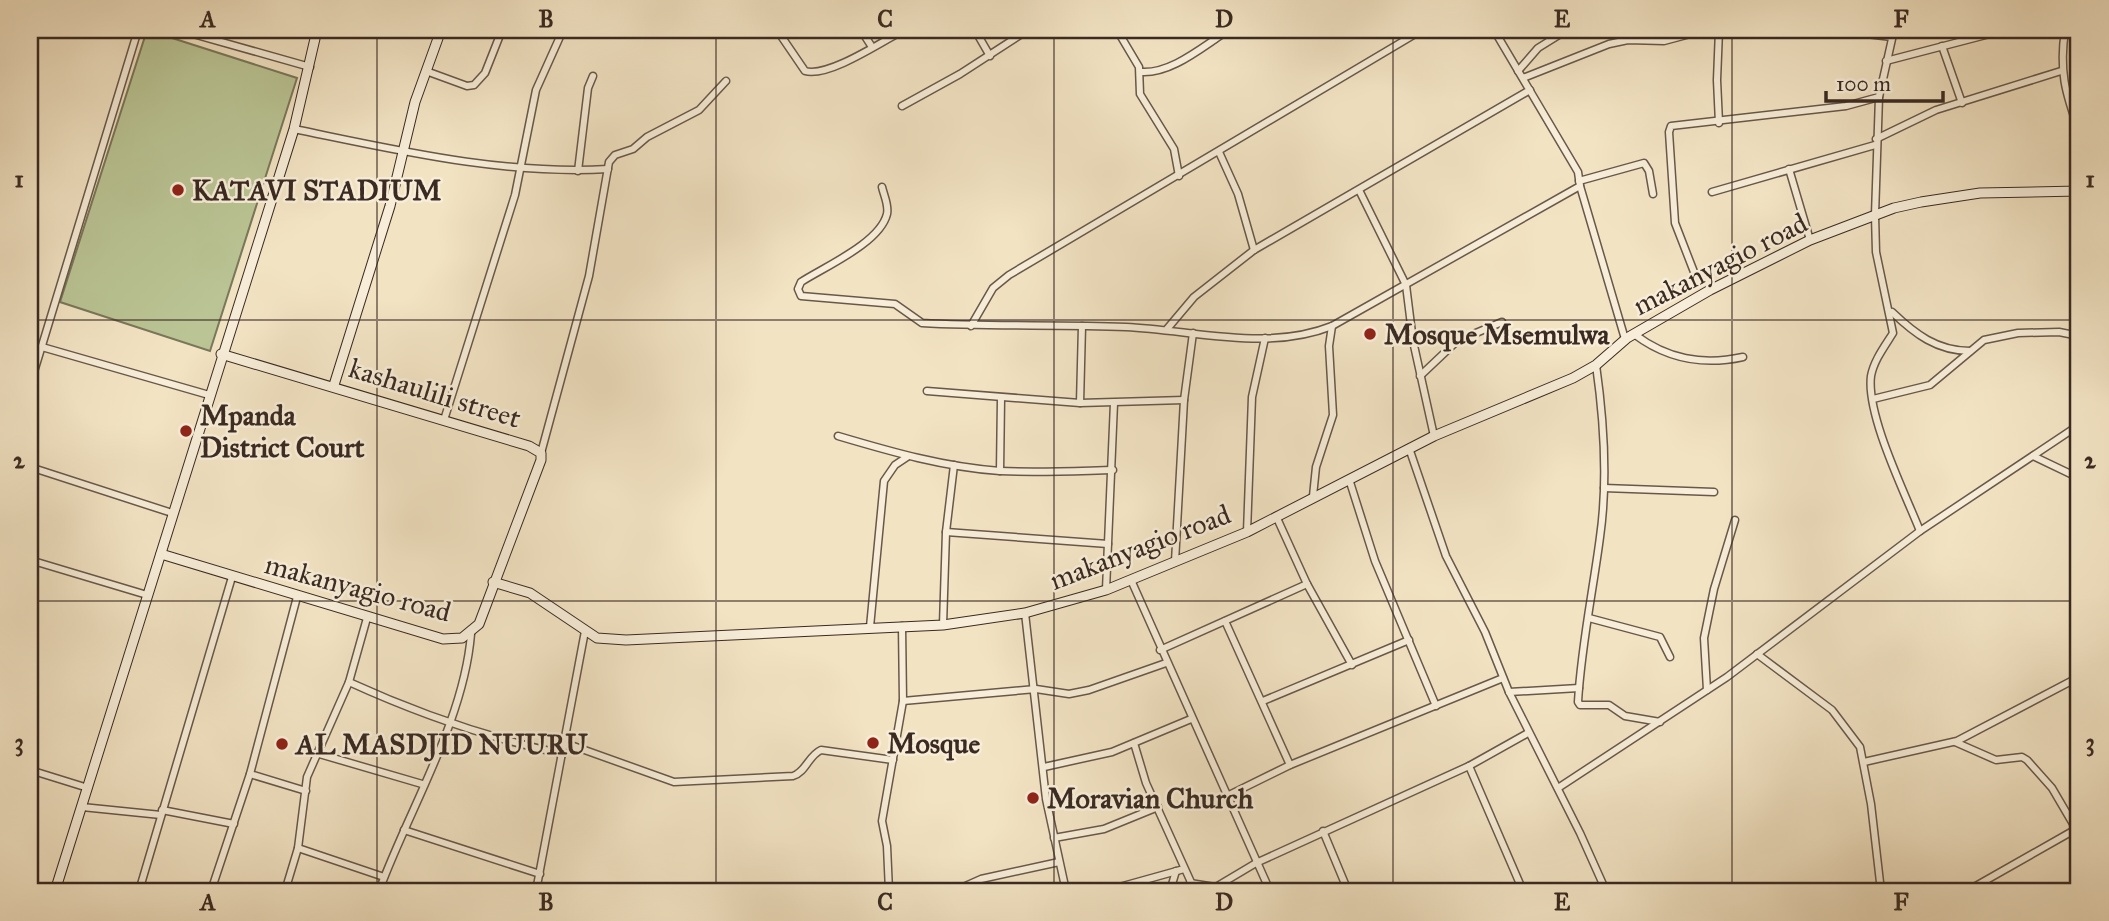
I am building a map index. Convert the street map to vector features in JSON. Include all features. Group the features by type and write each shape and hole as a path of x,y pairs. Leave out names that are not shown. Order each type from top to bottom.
{"street":[{"path":"30,385 138,30"},
{"path":"179,30 310,66"},
{"path":"55,891 221,354 294,128 317,30"},
{"path":"334,385 426,71 441,30"},
{"path":"426,71 456,83 474,85 485,73 502,30"},
{"path":"444,420 521,169 536,90 563,30"},
{"path":"777,30 805,71 813,73 904,30"},
{"path":"862,30 872,47"},
{"path":"975,30 990,56"},
{"path":"902,106 990,56 1028,30"},
{"path":"1117,30 1141,72 1140,94 1174,149 1179,176"},
{"path":"1206,30 1215,39"},
{"path":"1141,72 1154,73 1167,68 1229,30"},
{"path":"971,326 993,288 1009,275 1422,30"},
{"path":"1494,30 1578,172 1625,339"},
{"path":"1518,71 1538,48 1567,30"},
{"path":"1647,30 1650,40"},
{"path":"1523,78 1609,44 1673,39 1705,30"},
{"path":"1719,30 1719,123"},
{"path":"1729,30 1753,33 1795,30"},
{"path":"1832,30 1893,33 1879,97 1875,215 1876,252 1891,311 1893,333 1874,364 1871,388 1885,444 1920,531"},
{"path":"1886,61 2005,30"},
{"path":"2065,30 2062,71 2064,89 2079,131"},
{"path":"1942,46 1962,103"},
{"path":"1712,192 1876,142 1917,118 2062,71"},
{"path":"578,171 588,88 593,76"},
{"path":"541,453 589,276 605,202 608,169 615,155 628,152 643,139 699,110 726,81"},
{"path":"1167,329 1194,297 1254,250 1530,90"},
{"path":"1694,272 1675,223 1669,132 1675,125 1719,123 1846,106 1879,97"},
{"path":"294,128 404,152 521,169 608,169"},
{"path":"1219,152 1238,194 1254,250"},
{"path":"882,187 887,214 881,227 846,256 801,282 799,294 804,298 895,304 922,323 1167,329 1265,338 1308,334 1332,326 1580,183 1644,163 1649,171 1653,194"},
{"path":"1788,169 1811,240"},
{"path":"1359,190 1406,285 1420,376 1434,436"},
{"name":"makanyagio road","path":"161,554 368,618 454,640 471,634 479,624 493,582 530,593 597,638 626,640 870,626 943,625 1025,613 1106,590 1247,532 1434,436 1573,378 1596,365 1625,339 1710,290 1811,240 1894,208 1980,193 2079,191"},
{"path":"1891,311 1912,330 1943,348 1970,351"},
{"path":"1420,376 1457,341 1502,323"},
{"path":"1080,403 1082,326"},
{"path":"1313,496 1316,467 1332,415 1329,346 1332,326"},
{"path":"1873,399 1930,385 1984,340 2018,333 2059,332 2079,336"},
{"path":"1175,562 1184,400 1193,333"},
{"path":"1634,334 1652,347 1679,359 1726,360 1743,357"},
{"path":"1247,532 1252,397 1265,338"},
{"path":"42,347 209,395"},
{"name":"kashaulili street","path":"221,354 334,385 529,446 541,453 493,582"},
{"path":"1596,365 1601,398 1604,488 1578,688 1580,705 1609,705 1625,716 1660,722"},
{"path":"927,391 1001,399 1080,403 1184,400"},
{"path":"1000,471 1001,399"},
{"path":"1106,590 1114,402"},
{"path":"1558,788 1707,690 1920,531 2079,425"},
{"path":"838,436 907,457 1000,471 1113,470"},
{"path":"1409,449 1446,556 1485,632 1528,733 1558,788 1606,891"},
{"path":"2033,456 2079,478"},
{"path":"870,626 884,481 895,465 907,457"},
{"path":"943,625 946,532 954,465"},
{"path":"30,467 172,513"},
{"path":"1349,480 1375,561 1436,706"},
{"path":"1604,488 1714,492"},
{"path":"1276,516 1307,584 1352,664"},
{"path":"1707,690 1704,638 1714,589 1735,520"},
{"path":"946,532 1108,544"},
{"path":"30,560 147,596"},
{"path":"139,891 232,577"},
{"path":"1131,580 1270,891"},
{"path":"1160,650 1307,584"},
{"path":"211,891 250,774 297,597"},
{"path":"1025,613 1054,838 1066,891"},
{"path":"285,891 298,848 306,791 316,752 337,714 368,618"},
{"path":"1589,618 1656,635 1663,640 1670,657"},
{"path":"1225,621 1290,765"},
{"path":"889,891 887,846 881,821 903,701 902,626"},
{"path":"536,891 585,631"},
{"path":"379,891 449,724 469,659 471,634"},
{"path":"1263,701 1409,640"},
{"path":"1757,654 1832,710 1854,737 1864,762 1881,891"},
{"path":"903,701 1036,690 1069,694 1089,691 1166,663"},
{"path":"1864,762 1955,741 2079,677"},
{"path":"1227,796 1290,765 1503,678"},
{"path":"349,682 449,724 501,741 563,754"},
{"path":"1509,692 1578,688"},
{"path":"1044,767 1093,757 1191,719"},
{"path":"1190,883 1212,889 1256,863 1469,766 1528,733"},
{"path":"1955,741 1996,760 2022,757 2027,760 2052,788 2078,828 1967,891"},
{"path":"565,743 674,782 797,775 811,757 821,750 893,760"},
{"path":"1134,743 1146,783 1158,807 1180,870 1195,891"},
{"path":"316,752 422,784"},
{"path":"1469,766 1523,891"},
{"path":"30,770 88,788"},
{"path":"250,774 306,791"},
{"path":"82,807 162,812 234,824"},
{"path":"1054,838 1104,829 1158,807"},
{"path":"404,830 540,874"},
{"path":"1323,831 1348,891"},
{"path":"298,848 384,877"},
{"path":"954,891 981,879 1059,862"},
{"path":"1110,890 1180,870"},
{"path":"1170,891 1180,870"}],"green space":[{"name":"KATAVI STADIUM","path":"147,30 297,78 210,351 60,302"}],"place":[{"name":"KATAVI STADIUM","path":"178,190"},
{"name":"Mosque Msemulwa","path":"1370,334"},
{"name":"Mpanda District Court","path":"186,431"},
{"name":"Mosque","path":"873,743"},
{"name":"AL MASDJID NUURU","path":"282,744"},
{"name":"Moravian Church","path":"1033,798"}]}
